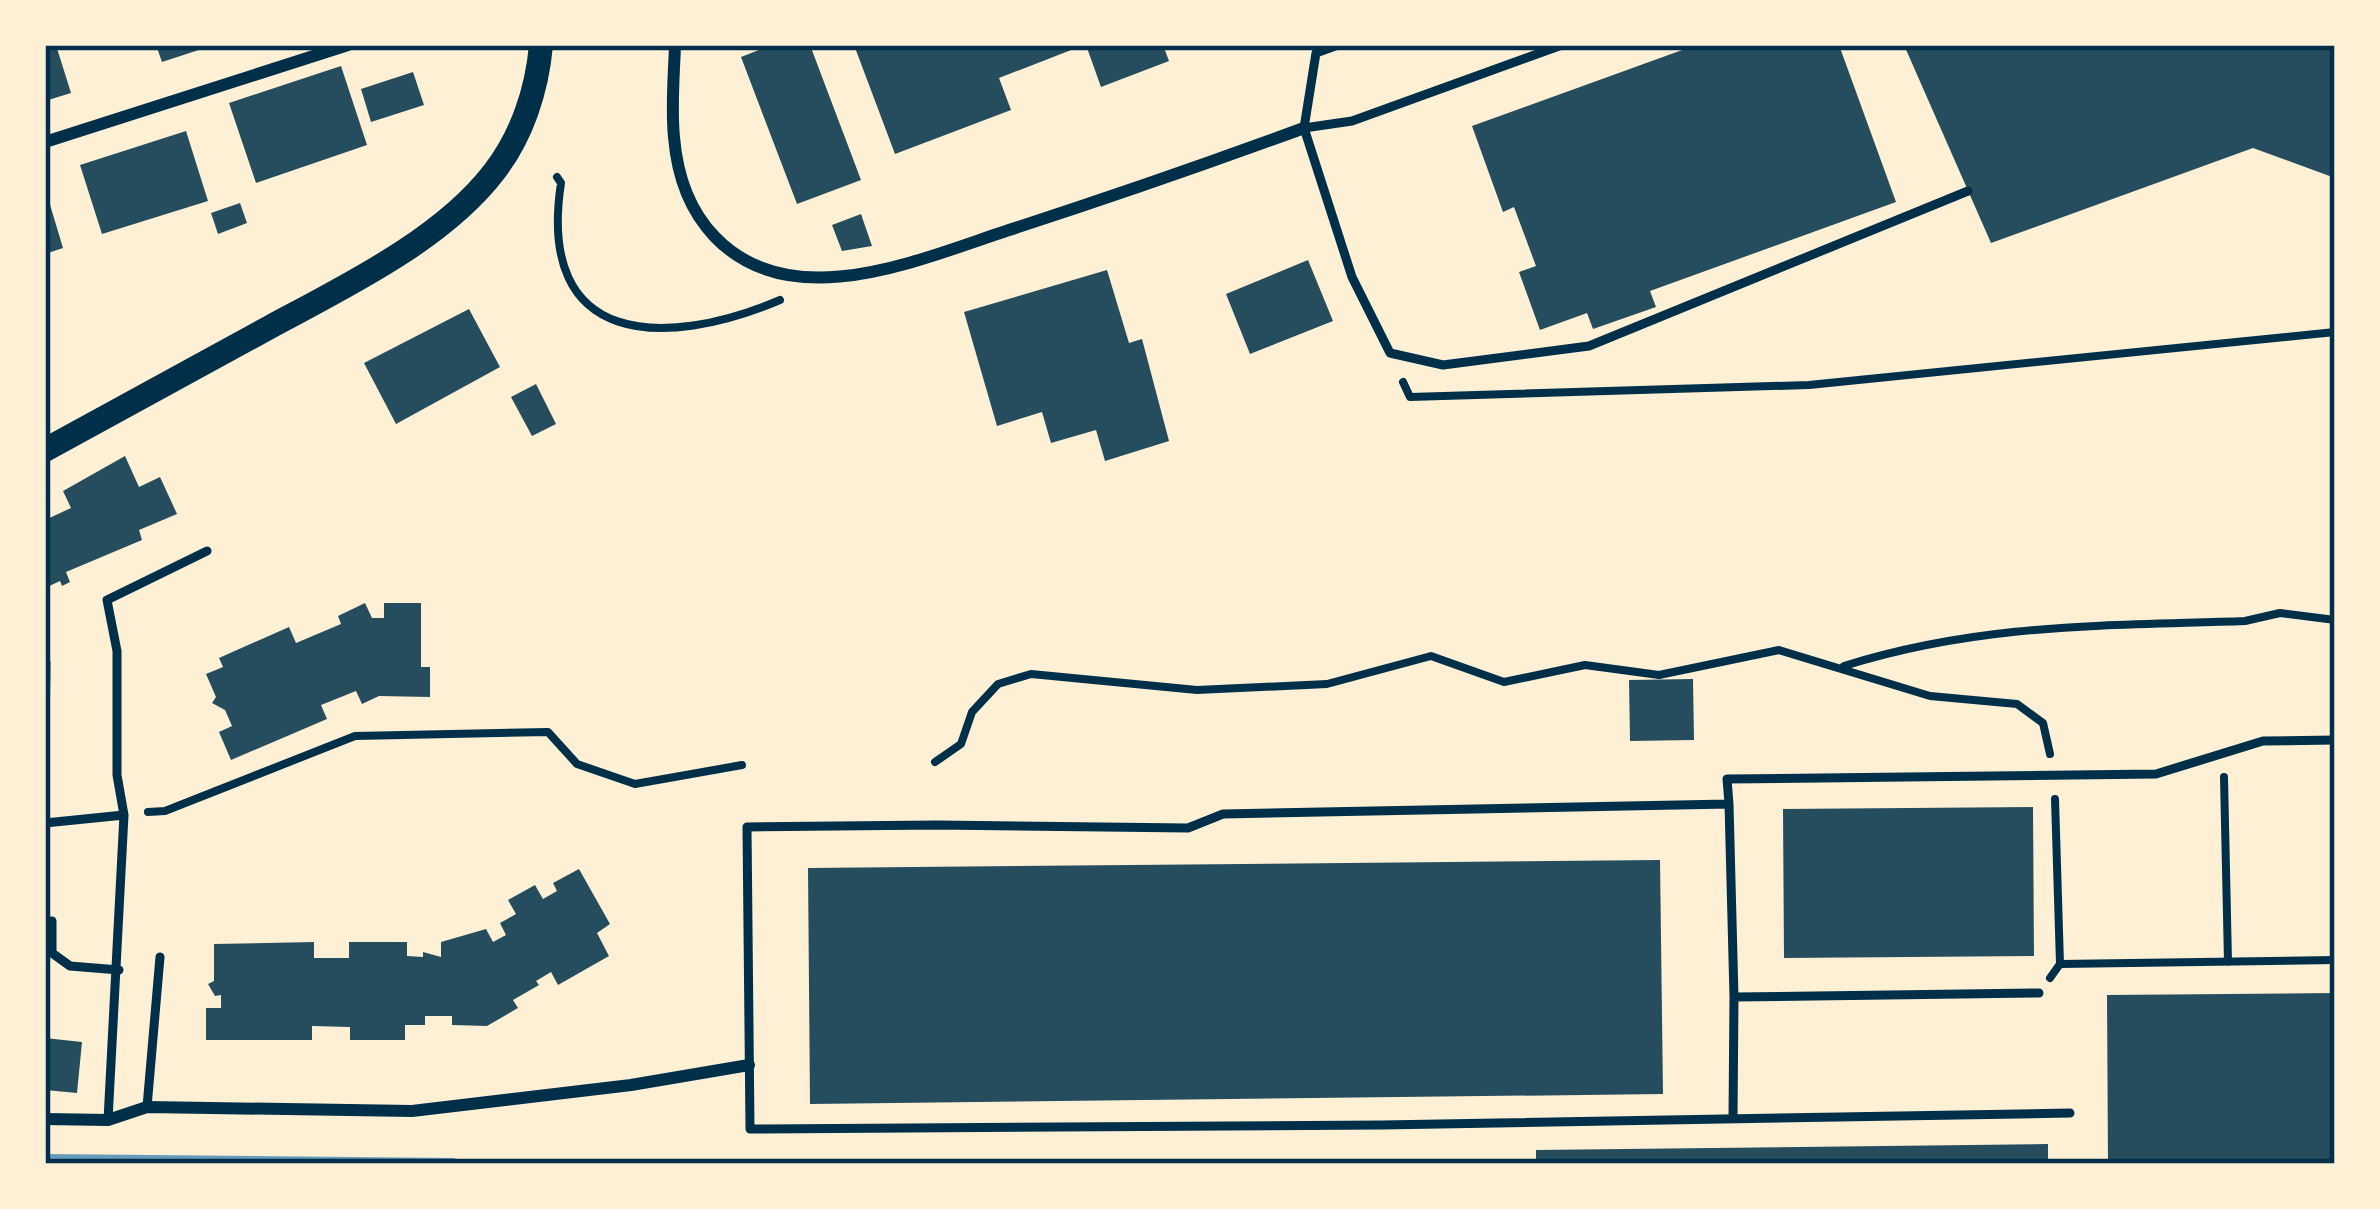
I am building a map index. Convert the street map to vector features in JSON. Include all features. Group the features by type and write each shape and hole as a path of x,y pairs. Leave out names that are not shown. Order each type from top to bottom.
{"main road":[{"path":"45,450 343,287 453,213 495,171 517,135 532,96 541,45"}],"street":[{"path":"45,142 348,45"},
{"path":"675,45 674,137 684,186 698,217 721,243 757,267 781,275 833,278 896,265 1147,186 1304,128"},
{"path":"45,1119 109,1120 147,1107 412,1111 631,1085 749,1065"}],"lane":[{"path":"1338,45 1316,53 1304,128 1352,277 1390,353 1443,365 1589,346 1968,191"},
{"path":"1304,128 1352,121 1562,45"},
{"path":"109,1120 124,815 117,775 117,651 107,600 207,551"},
{"path":"45,735 46,664"},
{"path":"1733,1118 1727,779 2156,774 2264,741 2335,740"},
{"path":"1729,804 1223,814 1189,828 747,827 750,1129 2070,1113"},
{"path":"45,823 124,815"},
{"path":"52,921 52,953 70,965 118,970"},
{"path":"147,1107 160,957"},
{"path":"1734,997 2039,993"}],"path":[{"path":"557,177 561,183 555,236 566,272 587,303 608,318 631,326 678,328 762,308 833,278"},
{"path":"1390,353 1410,397 1809,386 2335,332"},
{"path":"1843,666 1880,654 2008,629 2245,621 2280,613 2335,620"},
{"path":"935,762 961,744 972,712 998,684 1031,674 1197,690 1327,684 1431,656 1504,682 1585,665 1659,675 1779,650 1930,696 2017,704 2043,723 2054,775 2060,964 2039,993"},
{"path":"124,815 165,811 356,736 548,732 577,764 635,784 742,765"},
{"path":"2224,753 2228,962"},
{"path":"2060,964 2335,960"}],"building":[{"path":"45,45 56,45 71,93 45,101"},
{"path":"156,45 211,45 211,46 162,62"},
{"path":"772,45 810,45 861,180 797,204 741,57"},
{"path":"854,45 1084,45 999,78 1011,110 895,154"},
{"path":"1086,45 1163,45 1169,61 1101,87"},
{"path":"1696,45 1839,45 1896,202 1650,291 1656,307 1593,329 1587,313 1540,330 1519,272 1536,266 1514,207 1503,212 1472,126"},
{"path":"1904,45 2335,45 2335,178 2253,148 1991,243"},
{"path":"341,66 367,145 256,183 229,103"},
{"path":"413,72 424,105 371,122 361,89"},
{"path":"186,131 208,201 102,234 80,165"},
{"path":"45,188 63,248 45,254"},
{"path":"240,203 247,223 218,234 211,213"},
{"path":"861,214 872,246 842,251 832,225"},
{"path":"1308,260 1333,321 1250,354 1226,294"},
{"path":"1107,270 1129,343 1142,339 1169,441 1105,461 1096,430 1051,443 1042,412 997,426 964,312"},
{"path":"469,309 500,367 396,424 364,363"},
{"path":"536,384 556,424 532,436 511,397"},
{"path":"125,456 139,487 160,477 177,514 139,530 142,540 66,572 70,582 45,588 45,520 71,508 63,491"},
{"path":"365,603 372,618 384,618 384,603 421,603 421,667 430,667 430,697 379,696 362,704 356,691 321,705 327,719 231,760 219,732 232,726 225,710 212,703 216,697 206,674 223,667 219,658 289,627 296,643 341,624 338,616"},
{"path":"1693,679 1694,740 1630,741 1629,680"},
{"path":"2033,807 2034,956 1784,958 1783,809"},
{"path":"1660,860 1663,1094 810,1104 808,868"},
{"path":"579,869 610,924 597,933 609,956 558,985 551,972 513,1000 518,1008 487,1026 452,1025 452,1016 425,1016 425,1025 405,1025 405,1040 350,1040 350,1027 312,1026 312,1040 206,1040 206,1008 221,1008 221,995 215,996 208,984 214,981 214,944 314,942 314,958 349,958 349,942 407,942 407,956 423,957 423,952 441,957 441,942 486,929 493,942 506,935 500,923 516,914 508,900 535,885 543,899 557,891 553,883"},
{"path":"2335,993 2335,1164 2108,1164 2107,995"},
{"path":"45,1038 82,1042 77,1093 45,1090"},
{"path":"2048,1144 2048,1164 1536,1164 1536,1150"}],"waterway":[{"path":"45,1160 453,1164"}]}
